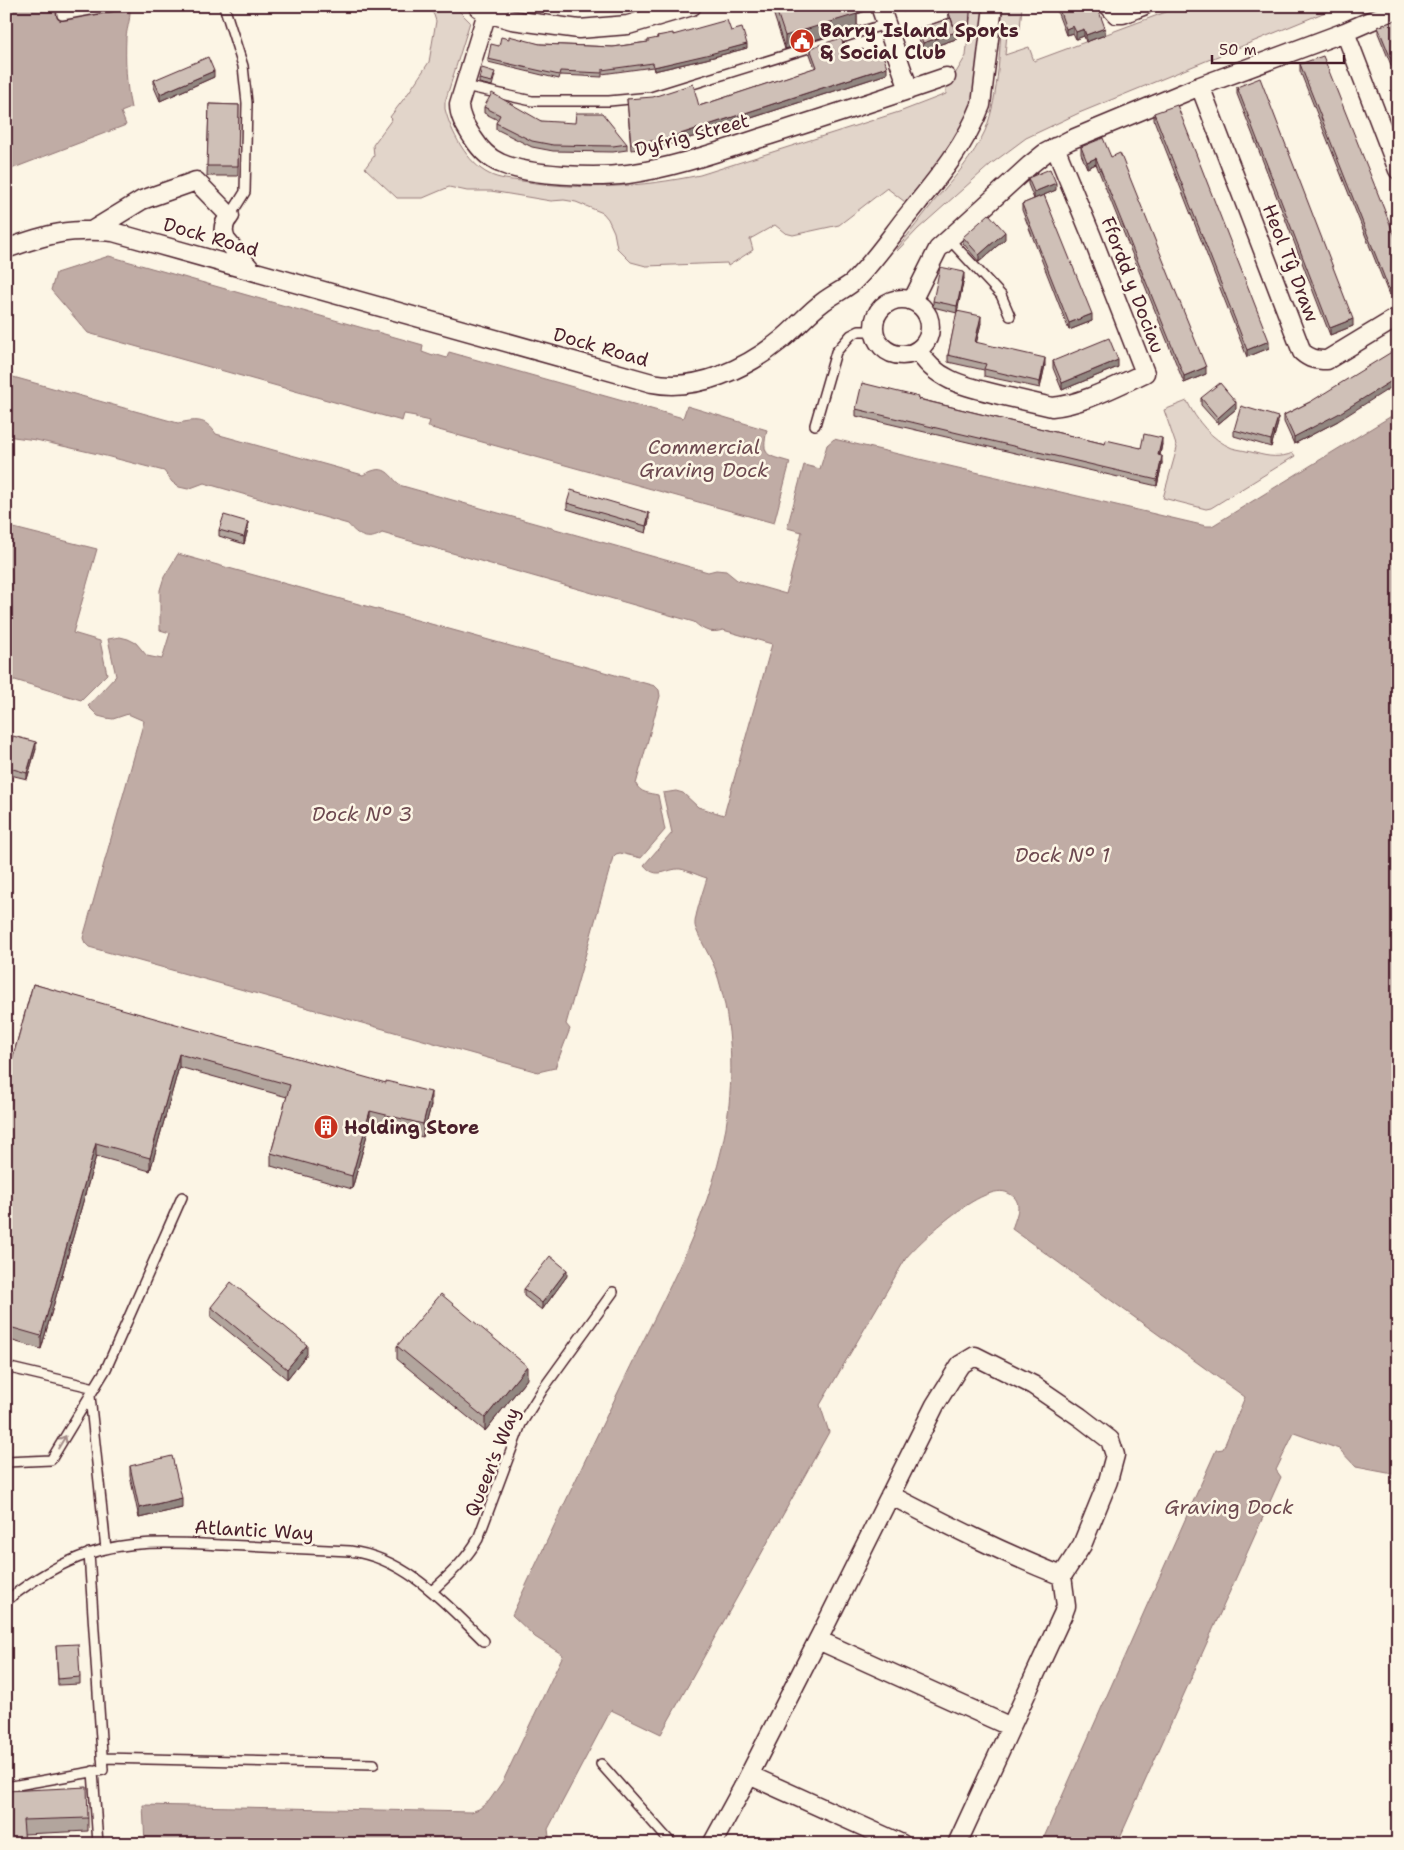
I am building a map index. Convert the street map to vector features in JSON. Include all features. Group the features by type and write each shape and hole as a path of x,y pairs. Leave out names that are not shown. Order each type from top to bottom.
{"street":[{"path":"484,8 512,20 561,28 588,29 643,22 692,6"},
{"path":"880,6 909,90"},
{"name":"Dock Road","path":"6,249 59,232 93,230 113,232 652,383 665,386 681,385 717,376 759,356 780,341 822,302 850,284 868,266 950,162 976,118 981,105 993,6"},
{"path":"1112,10 1123,14 1143,6"},
{"name":"Dyfrig Street","path":"484,8 460,104 460,115 474,140 486,155 500,163 515,168 587,176 627,174 687,161 946,77"},
{"path":"912,301 932,258 948,238 1030,165 1055,147 1200,86 1345,32 1398,9"},
{"path":"1345,32 1398,170"},
{"name":"Heol Tŷ Draw","path":"1200,86 1302,352 1316,360 1327,360 1398,317"},
{"name":"Ffordd y Dociau","path":"918,350 924,360 935,370 955,383 1052,407 1071,404 1145,373 1089,228 1055,147"},
{"path":"93,230 142,200 196,181 230,216 224,224 224,235 252,271"},
{"path":"902,299 912,301 925,311 929,319 929,336 918,350 910,354 900,355 891,353 883,348 877,340 874,331 878,313 884,305 893,301 902,299"},
{"path":"712,1844 818,1640 935,1405 960,1365 976,1356 1034,1386 1080,1417 1110,1440 1115,1455 1108,1481 1082,1545 1062,1576 1066,1606 957,1844"},
{"path":"890,1495 966,1535 1027,1563 1062,1576"},
{"path":"818,1640 1011,1727"},
{"path":"749,1775 902,1844"}],"lane":[{"path":"61,6 62,15 114,6"},
{"path":"224,6 243,66 247,103 245,192 230,216"},
{"path":"465,86 532,101 609,102 634,100 651,97 744,69 886,24"},
{"path":"948,238 1001,295 1010,316"},
{"path":"815,425 836,352 851,335 859,331 874,331"},
{"path":"6,1462 51,1460 106,1370 182,1197"},
{"name":"Queen's Way","path":"432,1591 470,1552 481,1531 521,1424 543,1389 613,1292"},
{"path":"6,1367 92,1392"},
{"path":"92,1392 106,1549"},
{"name":"Atlantic Way","path":"6,1601 50,1571 89,1553 126,1545 171,1543 364,1553 392,1564 432,1591 484,1641"},
{"path":"6,1787 103,1770 89,1553"},
{"path":"102,1758 374,1764"},
{"path":"602,1764 672,1844"},
{"path":"93,1771 98,1844"}],"shaded area":[{"path":"428,6 454,6 470,22 445,102 445,109 451,127 467,155 481,169 501,178 545,184 590,187 634,185 700,175 902,111 946,94 946,89 966,56 971,6 987,6 981,75 969,118 941,162 905,202 887,188 839,225 793,235 785,233 775,225 750,239 753,250 728,266 727,263 646,266 631,262 617,248 614,232 603,213 576,202 564,200 551,201 491,191 467,191 449,187 423,198 397,198 365,168 374,156 373,145 392,119 390,117 429,62 436,21"},
{"path":"1003,6 1022,6 1020,29 1007,34 1005,55 1029,47 1034,61 1182,6 1340,6 1079,113 1026,138 991,164 918,229 897,251 969,158 985,131 994,101"},
{"path":"1187,401 1205,429 1218,440 1232,448 1265,455 1279,456 1293,453 1295,456 1211,508 1206,509 1163,498 1177,448 1164,410"}],"water":[{"path":"6,6 61,6 62,15 113,6 129,6 126,64 131,108 121,112 126,125 6,171"},
{"name":"Commercial Graving Dock","path":"109,256 423,345 422,352 433,356 434,354 447,358 449,352 683,418 687,406 767,430 765,445 768,454 790,462 774,523 428,427 430,421 416,418 416,416 404,414 402,421 88,333 51,290 56,273"},
{"name":"Dock Nº 1","path":"6,375 178,423 190,421 204,422 216,434 363,475 375,470 383,470 391,475 399,485 708,572 716,570 726,571 737,580 786,594 802,532 787,528 804,465 820,469 827,445 834,439 1212,526 1398,412 1398,1471 1393,1474 1356,1467 1339,1449 1294,1433 1276,1470 1281,1477 1117,1844 1041,1844 1216,1450 1223,1449 1245,1397 1012,1229 1018,1204 1013,1196 1008,1193 997,1192 984,1196 954,1214 906,1258 820,1405 829,1432 661,1734 611,1710 548,1829 550,1844 145,1844 143,1805 471,1812 479,1809 489,1801 503,1781 563,1655 535,1637 512,1615 686,1251 713,1182 722,1148 728,1113 731,1060 725,1006 716,971 695,925 707,878 680,869 662,873 653,872 644,865 672,833 663,793 676,791 683,793 698,807 724,815 772,644 723,630 714,632 700,627 694,622 382,533 372,537 364,536 356,532 348,524 204,483 188,489 179,487 172,482 164,471 36,440 6,436"},
{"path":"6,526 97,549 73,633 100,641 107,674 81,700 15,680 6,682"},
{"name":"Dock Nº 3","path":"178,554 655,686 659,690 660,696 636,784 642,791 658,795 665,830 641,858 620,853 613,857 566,1024 570,1029 555,1068 538,1072 89,947 85,943 83,938 144,721 128,714 113,719 98,716 88,706 116,676 108,639 120,637 128,639 136,643 147,656 162,659 170,633 160,630 160,590 164,577"}],"building":[{"path":"775,6 854,6 857,14 785,36"},
{"path":"1058,6 1097,6 1105,28 1086,35 1084,29 1076,32 1073,26 1066,29"},
{"path":"948,10 970,11 969,28 954,28"},
{"path":"951,18 956,32 923,43 918,29"},
{"path":"1398,19 1398,76 1378,27"},
{"path":"727,20 731,31 742,28 747,44 654,67 653,63 602,70 602,73 560,71 559,75 488,59 491,44 499,46 501,37 509,39 509,36 540,44 613,47 648,42 648,40 658,38 657,36 673,33 673,35"},
{"path":"841,38 847,55 863,49 864,51 871,49 872,55 882,52 887,67 665,139 631,144 627,99 653,97 693,84 699,106 817,67 810,48"},
{"path":"1323,56 1398,244 1398,285 1389,289 1300,64"},
{"path":"208,57 214,71 160,94 154,80"},
{"path":"482,68 495,72 492,82 479,79"},
{"path":"1260,78 1353,319 1330,328 1237,87"},
{"path":"492,93 541,121 575,123 576,113 602,113 627,144 613,146 553,145 532,141 496,123 500,115 484,107"},
{"path":"209,104 239,105 238,166 207,166"},
{"path":"1177,105 1269,341 1247,350 1154,113"},
{"path":"1103,138 1111,157 1120,153 1206,367 1184,376 1096,158 1087,162 1081,147"},
{"path":"1050,169 1056,183 1034,192 1028,178"},
{"path":"6,180 11,194 6,195"},
{"path":"1044,195 1092,314 1069,323 1022,204"},
{"path":"989,214 1005,232 979,255 963,237"},
{"path":"940,267 964,272 957,306 933,301"},
{"path":"957,311 981,316 975,342 1045,358 1040,382 984,369 986,364 948,355"},
{"path":"1109,338 1118,360 1062,383 1053,361"},
{"path":"1398,348 1398,377 1338,414 1294,437 1284,415 1310,402"},
{"path":"862,383 919,397 918,399 1105,444 1106,440 1141,448 1144,434 1162,438 1158,455 1162,456 1157,480 856,409"},
{"path":"1220,383 1236,402 1218,418 1201,398"},
{"path":"1241,406 1278,417 1271,440 1234,430"},
{"path":"571,490 649,513 646,526 567,503"},
{"path":"224,515 248,522 244,537 219,530"},
{"path":"13,736 36,742 27,773 6,767 6,760"},
{"path":"33,984 386,1083 386,1081 431,1092 423,1124 370,1111 352,1176 271,1153 290,1085 179,1054 150,1158 96,1143 41,1336 6,1326 6,1058 12,1060"},
{"path":"550,1256 567,1270 542,1303 524,1289"},
{"path":"231,1282 307,1345 287,1369 211,1307"},
{"path":"441,1294 527,1366 485,1418 397,1346"},
{"path":"172,1456 182,1498 139,1508 130,1466"},
{"path":"78,1644 80,1677 58,1679 56,1645"},
{"path":"87,1787 88,1818 23,1820 25,1844 6,1844 6,1791"}],"place":[{"name":"Barry Island Sports & Social Club","path":"802,41"},
{"name":"Holding Store","path":"326,1127"}],"water label":[{"name":"Graving Dock","path":"1229,1507"}]}
